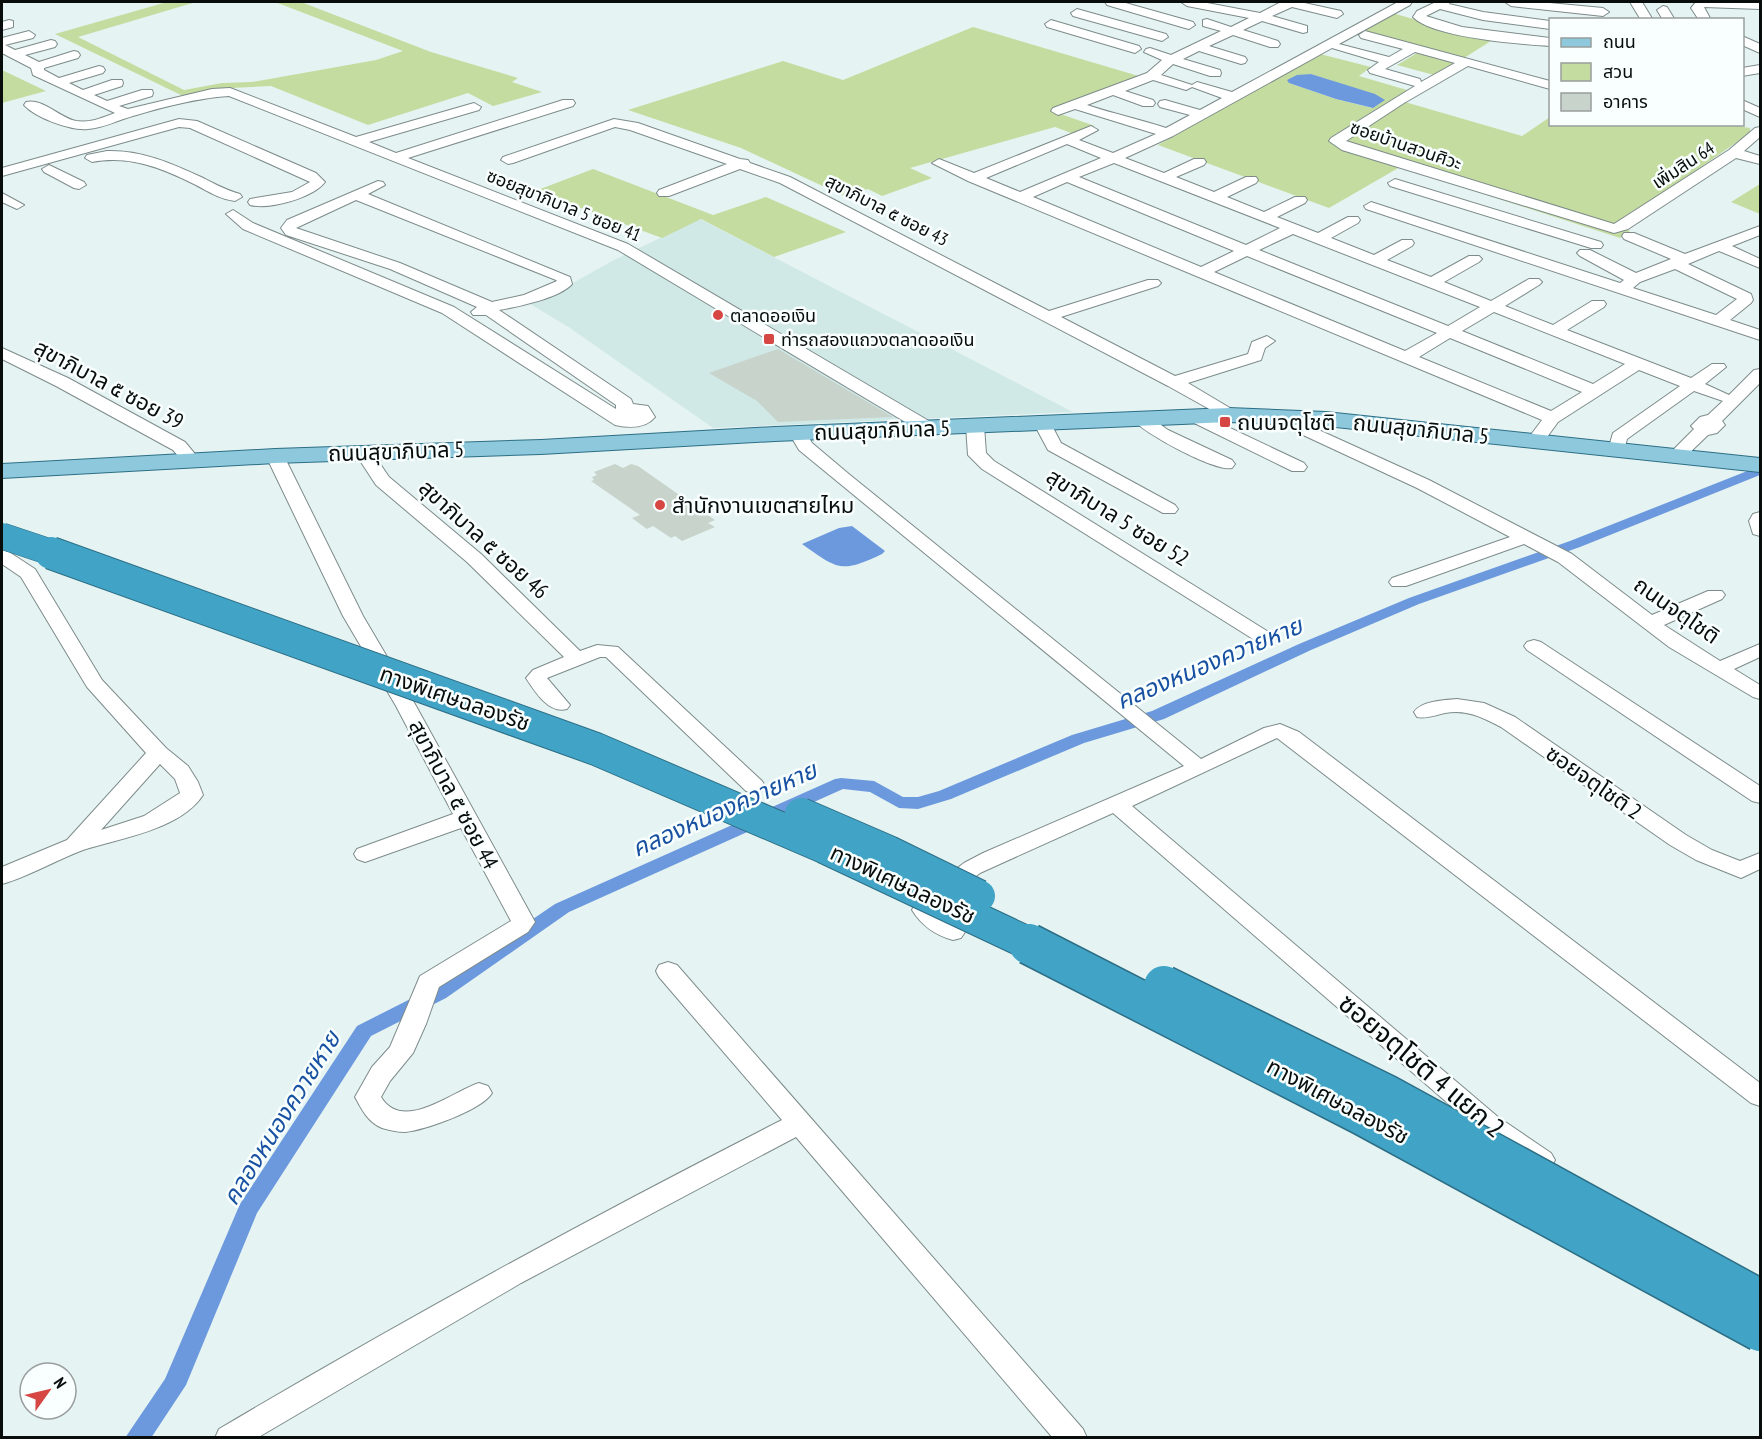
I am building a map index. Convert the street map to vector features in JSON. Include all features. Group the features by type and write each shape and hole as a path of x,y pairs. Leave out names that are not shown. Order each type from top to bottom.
{"highway":[{"name":"ทางพิเศษฉลองรัช","path":"2,518 200,585 553,712 692,767 889,852 1388,1096 1761,1300"},
{"name":"ทางพิเศษฉลองรัช","path":"2,537 67,558 395,678 540,727 687,787 884,874 1094,974 1367,1115 1761,1331"}],"main road":[{"name":"ถนนสุขาภิบาล 5","path":"2,471 364,453 631,426 798,433 1192,415 1326,419 1758,465"}],"street":[{"path":"1106,2 1189,25"},
{"path":"1187,2 1262,16 1390,61"},
{"path":"1058,111 1152,76 1172,59 1290,2 1337,14"},
{"path":"1020,197 1115,158 1168,133 1233,96 1337,43 1406,2"},
{"path":"1510,2 1602,11"},
{"path":"1636,2 1646,18"},
{"path":"1549,24 1483,16 1441,3 1421,14 1421,19 1481,33 1549,42"},
{"path":"1704,18 1698,5 1708,3 1761,6"},
{"path":"1726,4 1752,17"},
{"path":"1135,49 1046,26 1079,7 1162,36"},
{"path":"1207,23 1274,44"},
{"path":"2,42 29,35"},
{"path":"1365,35 1549,84"},
{"path":"1186,39 1241,60"},
{"path":"1744,41 1759,49"},
{"path":"14,54 51,45"},
{"path":"2,48 38,66 74,55"},
{"path":"1414,48 1374,70 1415,82"},
{"path":"1744,50 1759,49"},
{"path":"1150,52 1215,72"},
{"path":"1262,54 1295,63"},
{"name":"ซอยบ้านสวนศิวะ","path":"1466,62 1399,100 1338,139 1337,143 1605,227 1626,231"},
{"path":"38,66 37,72 105,106 127,113"},
{"path":"1744,72 1761,69"},
{"path":"59,82 99,70"},
{"path":"1152,76 1233,96"},
{"path":"84,94 117,82"},
{"path":"1113,91 1148,103"},
{"name":"ซอยสุขาภิบาล 5 ซอย 41","path":"127,113 212,93 230,92 357,141 623,248 928,428"},
{"path":"105,106 147,93"},
{"path":"396,157 568,103"},
{"path":"1165,104 1201,114"},
{"path":"1744,104 1761,113"},
{"path":"31,105 77,127 100,125 127,113"},
{"path":"1075,105 1168,133"},
{"path":"357,141 474,108"},
{"path":"2,172 179,123 192,124 311,176 318,182 315,186 289,197 245,201 220,209"},
{"name":"สุขาภิบาล ๕ ซอย 43","path":"508,160 614,123 633,126 743,164 785,180 1049,316 1174,382 1229,415"},
{"path":"1746,123 1758,134"},
{"path":"973,178 1091,130"},
{"name":"เพิ่มสิน 64","path":"1626,231 1758,134"},
{"path":"1068,140 1721,396"},
{"path":"1734,153 1761,160"},
{"path":"2,182 101,155 129,154 133,161 221,195 245,201 260,222 458,306 469,322"},
{"path":"1163,178 1199,162"},
{"path":"939,163 1552,418"},
{"path":"664,193 743,164"},
{"path":"49,169 79,185"},
{"path":"1068,178 1595,391"},
{"path":"1214,198 1251,180"},
{"path":"1395,183 1596,245 1635,279"},
{"path":"378,185 292,224 288,228 291,232 395,266 496,308 625,403 631,426"},
{"path":"199,187 204,201 248,226 448,310 631,426"},
{"path":"357,195 565,280 564,284 552,290 496,308 469,322"},
{"path":"2,197 17,205"},
{"path":"1265,217 1300,200"},
{"path":"220,209 245,201"},
{"path":"1371,206 1761,335"},
{"path":"1319,238 1353,220"},
{"path":"1202,272 1293,228"},
{"path":"1622,289 1635,279 1761,230"},
{"path":"1626,231 1745,297 1745,300 1720,320"},
{"path":"1375,260 1407,243"},
{"path":"1407,357 1491,307 1562,270 1596,245"},
{"path":"1720,246 1761,264"},
{"path":"1431,283 1473,259"},
{"path":"1049,316 1153,284"},
{"path":"1554,331 1598,304"},
{"path":"1174,382 1255,357 1258,345 1267,341"},
{"name":"สุขาภิบาล ๕ ซอย 39","path":"2,353 62,382 179,446 191,460"},
{"path":"1536,440 1552,418 1637,364"},
{"path":"1617,450 1619,437 1718,367"},
{"path":"1676,456 1761,374"},
{"path":"1192,415 1298,467"},
{"name":"ถนนจตุโชติ","path":"1279,417 1423,484 1524,538 1545,546 1564,558 1649,624 1761,693"},
{"path":"1140,418 1162,434 1226,464"},
{"path":"1042,423 1054,446 1169,509"},
{"name":"สุขาภิบาล 5 ซอย 52","path":"975,426 977,455 988,465 1260,635"},
{"path":"798,433 805,446 836,473 1199,768"},
{"name":"สุขาภิบาล ๕ ซอย 46","path":"364,453 382,481 474,558 576,658"},
{"name":"สุขาภิบาล ๕ ซอย 44","path":"275,456 353,616 406,706 523,921 520,926 429,982 414,1024 400,1053 368,1096 373,1110 386,1121 401,1122 428,1117 479,1093"},
{"path":"1761,518 1758,520 1761,531"},
{"path":"1399,582 1524,538"},
{"path":"2,556 28,573 94,683 158,753 175,765 188,781 192,795 182,805 130,830 75,845 2,876"},
{"path":"1649,624 1715,595"},
{"path":"1534,646 1761,796"},
{"path":"1720,668 1761,650"},
{"path":"560,705 536,678 576,658 597,651 611,651 754,786"},
{"name":"ซอยจตุโชติ 2","path":"1424,712 1455,704 1487,710 1508,722 1652,823 1704,855 1741,870 1761,860"},
{"path":"953,932 935,923 924,910 926,904 972,868 1114,803 1199,768 1271,733 1281,731 1761,1096"},
{"path":"75,845 158,753"},
{"name":"ซอยจตุโชติ 4 แยก 2","path":"1114,803 1489,1124 1546,1163 1761,1280"},
{"path":"365,854 465,818"},
{"path":"668,971 1072,1437"},
{"path":"230,1437 691,1178 800,1123"}],"shaded area":[{"name":"ตลาดออเงิน","path":"700,219 1073,412 713,428 570,328 527,302 557,292 612,261"}],"green space":[{"path":"167,2 196,2 78,37 184,90 222,83 252,82 376,60 403,51 275,2 301,2 431,52 518,78 512,82 542,92 493,106 468,93 368,125 271,86 232,88 185,97 55,34"},
{"path":"1392,13 1491,41 1464,58 1360,31"},
{"path":"973,27 1142,77 1052,111 1095,126 1074,134 1055,127 910,168 932,178 882,196 868,189 844,196 741,148 628,110 783,61 843,80"},
{"path":"1417,53 1455,63 1434,75 1397,65"},
{"path":"1320,54 1371,67 1359,76 1407,90 1405,102 1522,136 1549,118 1549,126 1738,126 1750,128 1750,133 1617,225 1630,231 1620,238 1400,167 1329,208 1158,145","holes":["1311,74 1341,84 1372,108 1336,99 1289,83"]},
{"path":"2,70 46,91 2,103"},
{"path":"593,169 713,215 766,197 846,232 774,257 701,219 662,238 535,191"},
{"path":"1760,184 1760,214 1731,202"}],"water":[{"path":"1311,74 1375,94 1385,100 1373,108 1336,99 1289,83 1287,80 1297,75"},
{"path":"852,526 885,551 857,564 840,566 824,559 802,544 839,528"}],"building":[{"name":"ตลาดออเงิน","path":"778,349 893,417 778,422 757,401 709,373"},
{"name":"สำนักงานเขตสายไหม","path":"615,464 623,468 631,464 638,466 715,520 708,523 715,527 682,541 675,536 671,538 653,526 647,529 632,518 640,515 591,481 594,480 592,477 597,475 594,472"}],"waterway":[{"name":"คลองหนองควายหาย","path":"137,1438 174,1385 248,1210 364,1031 439,993 562,908 841,783 874,787 899,802 918,803 945,795 1078,739 1158,715 1305,647 1414,601 1575,544 1760,470"}],"place":[{"name":"ตลาดออเงิน","path":"718,315"},
{"name":"ท่ารถสองแถวงตลาดออเงิน","path":"769,339"},
{"name":"ถนนจตุโชติ","path":"1225,422"},
{"name":"สำนักงานเขตสายไหม","path":"660,505"}]}
